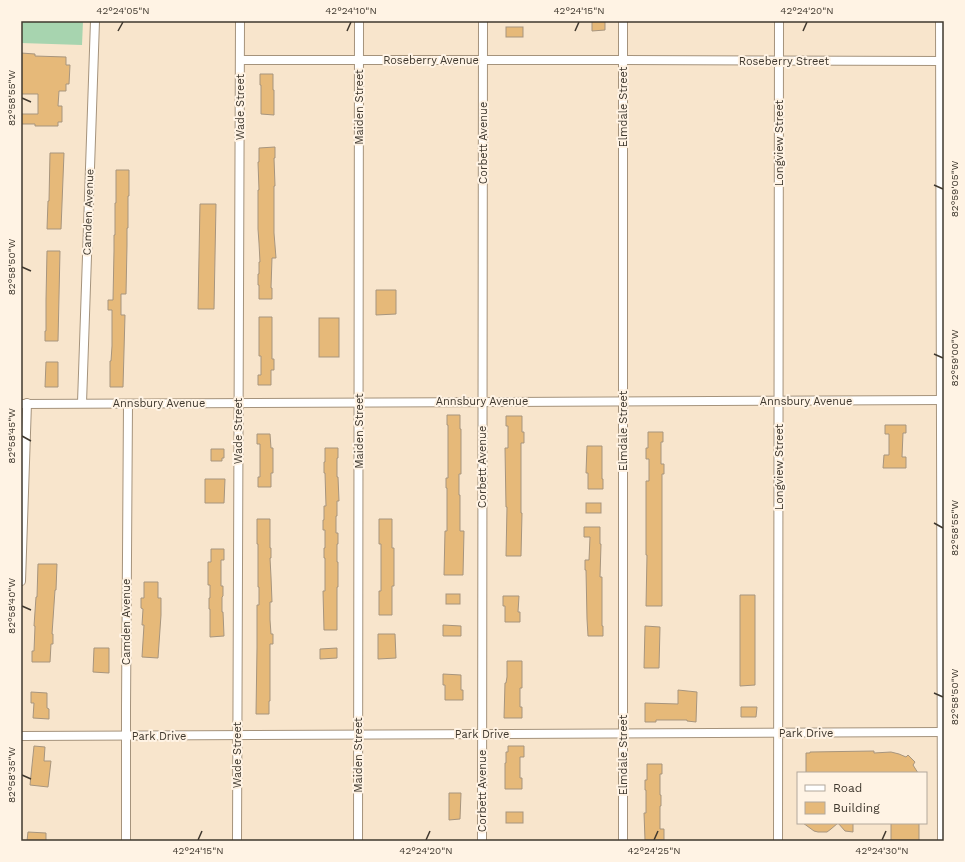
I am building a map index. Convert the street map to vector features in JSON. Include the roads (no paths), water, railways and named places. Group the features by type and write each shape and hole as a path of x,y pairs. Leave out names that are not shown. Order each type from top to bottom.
{"street":[{"name":"Camden Avenue","path":"82,403 95,21"},
{"name":"Wade Street","path":"236,841 240,21"},
{"name":"Maiden Street","path":"358,841 359,21"},
{"name":"Corbett Avenue","path":"482,841 483,21"},
{"name":"Elmdale Street","path":"623,21 623,841"},
{"name":"Longview Street","path":"778,841 779,21"},
{"path":"940,21 942,61 942,841"},
{"name":"Roseberry Avenue","path":"240,60 623,60"},
{"name":"Roseberry Street","path":"623,60 942,61"},
{"name":"Annsbury Avenue","path":"24,403 128,404 482,401 942,400"},
{"path":"21,581 24,403"},
{"name":"Camden Avenue","path":"126,841 128,404"},
{"name":"Park Drive","path":"21,736 943,732"}]}
